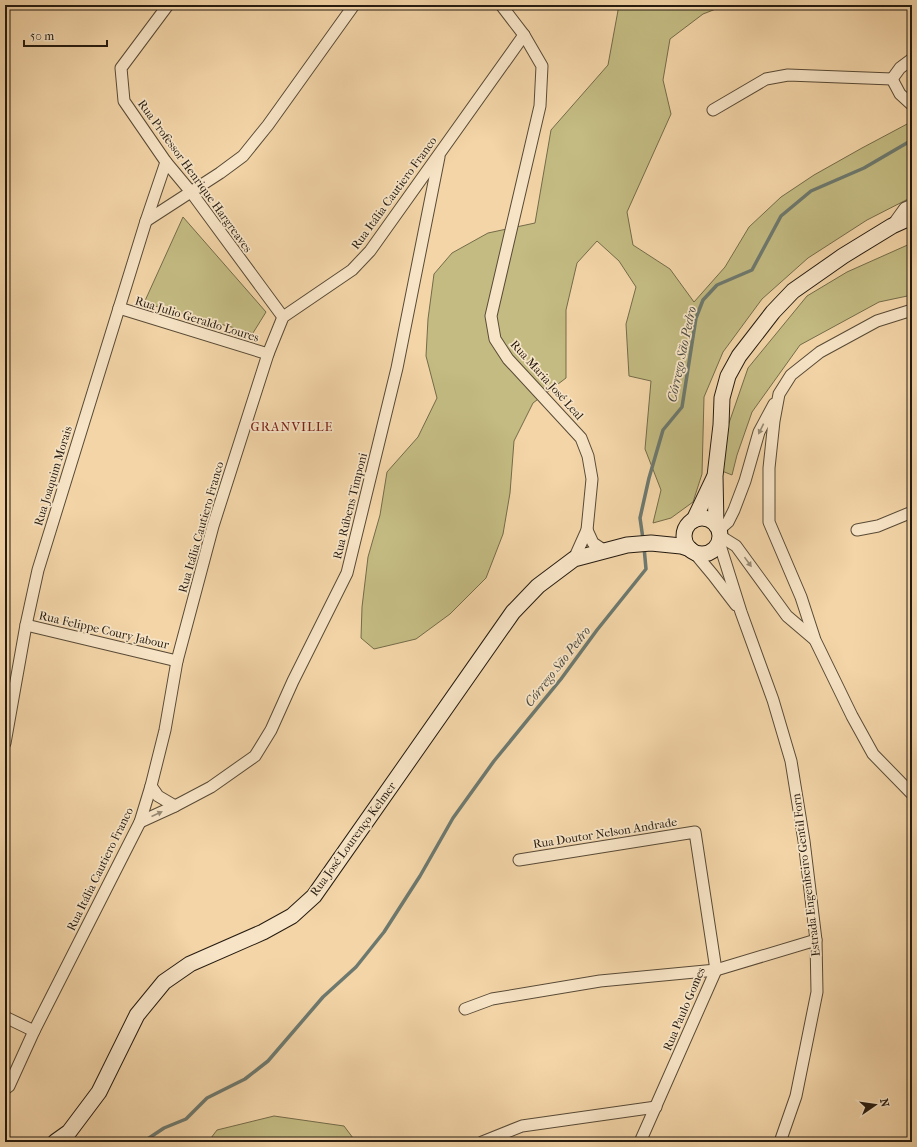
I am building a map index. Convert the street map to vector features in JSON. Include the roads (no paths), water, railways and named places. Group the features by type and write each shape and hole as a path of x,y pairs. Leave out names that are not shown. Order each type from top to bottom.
{"main road":[{"name":"Estrada Engenheiro Gentil Forn","path":"718,533 715,476 721,425 722,398 728,376 739,356 773,312 793,291 843,256 892,226 912,217"},
{"name":"Estrada Engenheiro Gentil Forn","path":"690,524 715,476"},
{"path":"700,518 706,518 712,521 718,533 716,547 705,553 699,553 692,550 684,539 684,533 690,524 700,518"},
{"name":"Rua José Lourenço Kelmer","path":"650,543 690,524"},
{"name":"Rua José Lourenço Kelmer","path":"56,1142 69,1132 99,1092 137,1016 164,982 190,964 263,932 292,916 314,896 513,612 538,586 574,559 627,545 650,543 681,546 692,550"}],"street":[{"name":"Rua Professor Henrique Hargreaves","path":"168,5 121,68 124,101 166,162 191,192 283,317"},
{"path":"146,221 220,173 243,156 268,126 354,5"},
{"path":"501,5 524,35"},
{"name":"Rua Maria José Leal","path":"524,35 542,66 540,106 491,316 495,339 508,359 581,438 588,456 592,479 586,530 574,559"},
{"name":"Rua Itália Cautiero Franco","path":"5,1089 9,1086 34,1031 140,822 165,730 177,661 213,526 268,354 283,317 352,270 370,251 524,35"},
{"path":"892,79 900,68 912,59"},
{"path":"713,110 766,78 788,75 892,79"},
{"path":"892,79 900,94 912,105"},
{"name":"Rua Rúbens Timponi","path":"140,822 211,787 254,756 271,730 293,681 347,573 397,368 440,152"},
{"name":"Rua Joaquim Morais","path":"5,743 26,625 38,570 146,221 166,162"},
{"path":"892,226 905,208 912,205"},
{"name":"Rua Julio Geraldo Loures","path":"119,308 268,354"},
{"path":"815,640 787,616 736,546 718,533 728,522 734,510 745,481 759,432 791,375 820,352 877,321 912,310"},
{"path":"779,394 774,421 770,468 769,522 801,597 815,640 852,716 873,754 912,794"},
{"path":"857,530 878,526 912,512"},
{"path":"586,530 593,543 605,551"},
{"name":"Estrada Engenheiro Gentil Forn","path":"718,533 741,612 772,700 791,761 804,841 816,940 817,992 796,1096 780,1142"},
{"name":"Estrada Engenheiro Gentil Forn","path":"692,550 741,612"},
{"name":"Rua Felippe Coury Jabour","path":"26,625 177,661"},
{"path":"151,786 158,796 175,806"},
{"name":"Rua Doutor Nelson Andrade","path":"519,860 695,832"},
{"name":"Rua Paulo Gomes","path":"640,1142 716,970 695,832"},
{"path":"465,1008 492,999 600,981 716,970 816,940"},
{"path":"5,1017 34,1031"},
{"path":"482,1142 522,1126 656,1107"}],"waterway":[{"name":"Córrego São Pedro","path":"643,539 640,518 649,478 663,430 682,407 696,318 703,300 717,285 752,270 781,216 811,191 864,168 912,140"},
{"name":"Córrego São Pedro","path":"143,1142 164,1128 186,1119 207,1098 245,1079 268,1061 323,997 356,967 384,932 420,876 453,818 494,761 561,679 597,630 646,569 644,547"}],"district":[{"name":"GRANVILLE","path":"292,426"}]}
